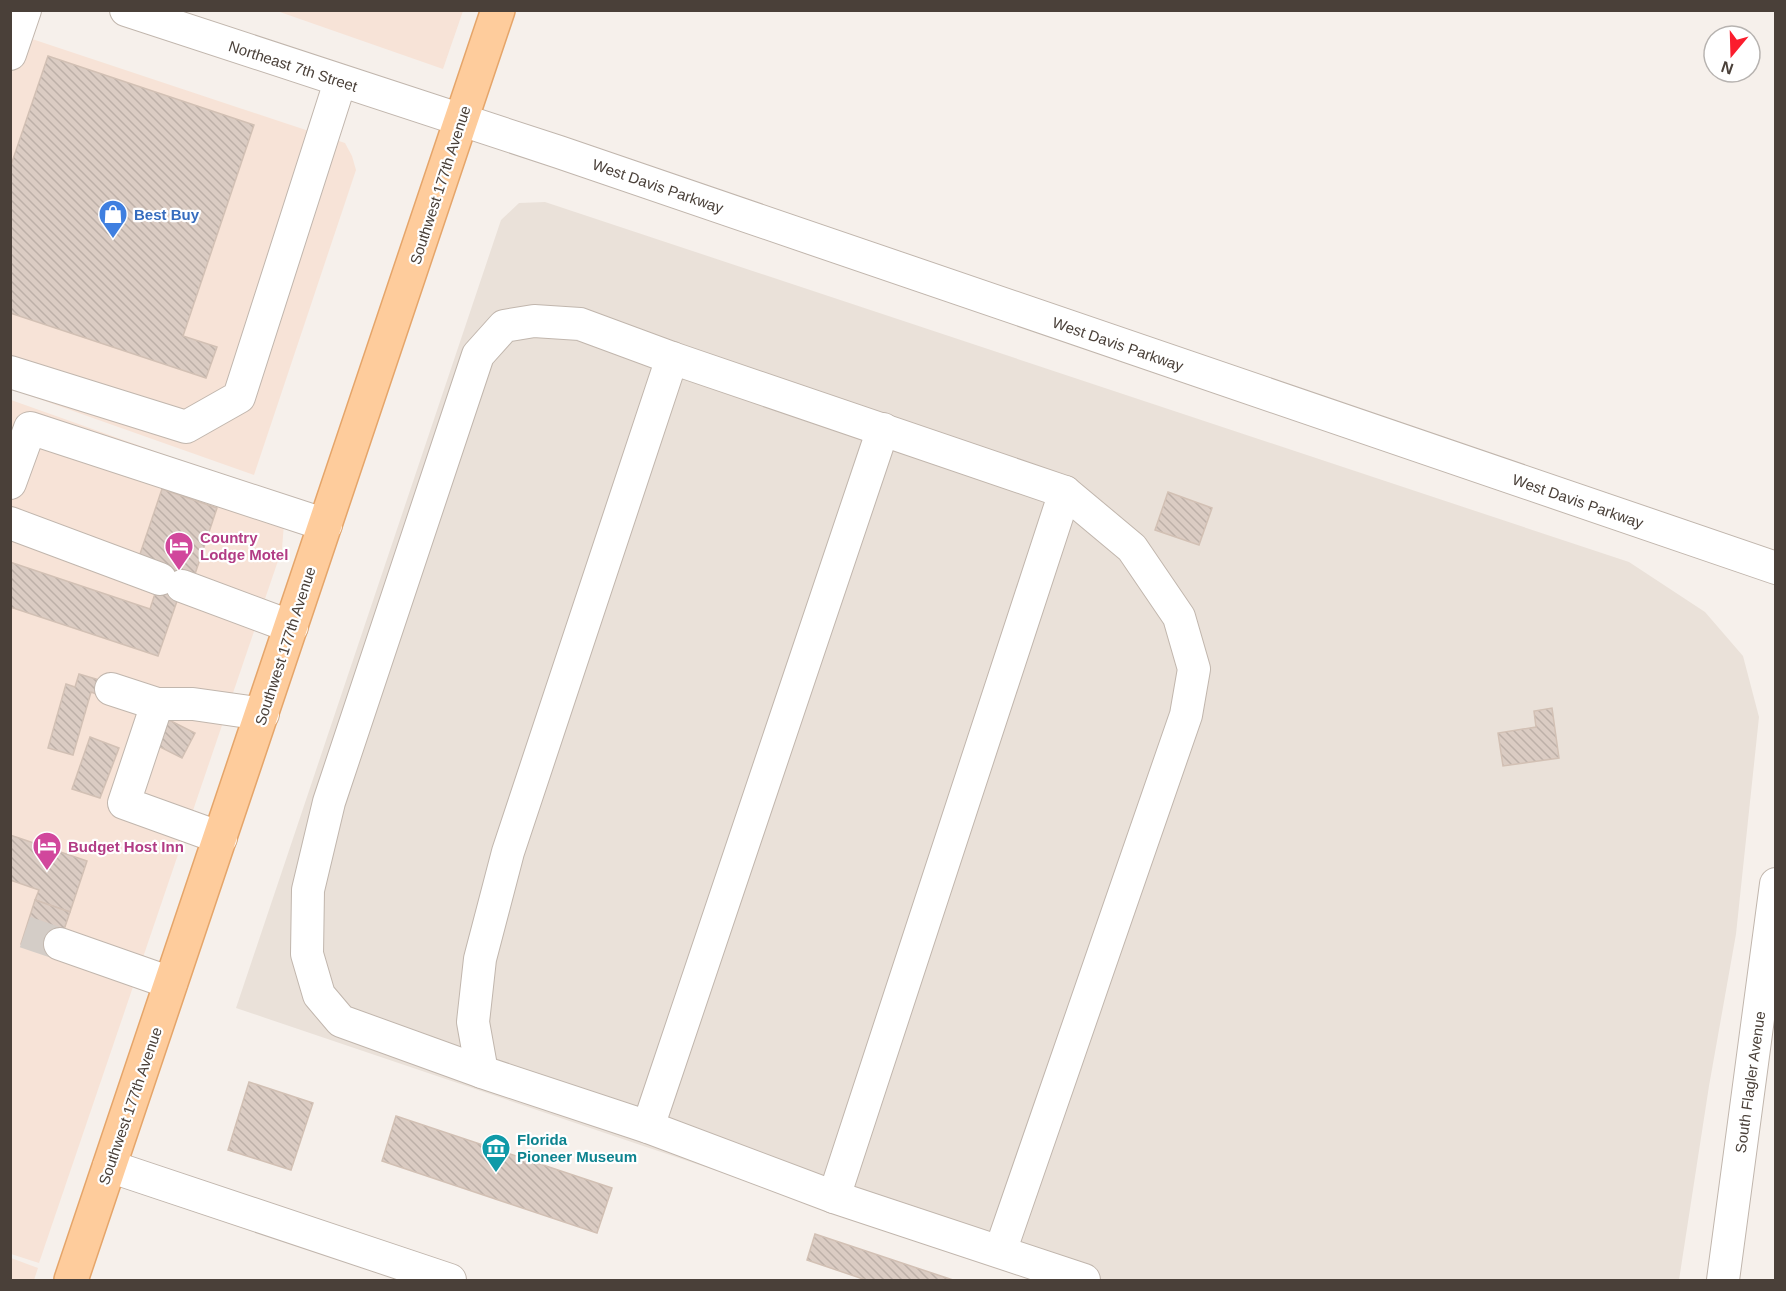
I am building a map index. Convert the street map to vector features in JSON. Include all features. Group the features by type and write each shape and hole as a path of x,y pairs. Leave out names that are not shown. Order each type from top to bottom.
{"main road":[{"name":"Southwest 177th Avenue","path":"71,1281 498,10"}],"street":[{"path":"10,54 25,10"},
{"name":"Northeast 7th Street","path":"126,10 460,121"},
{"path":"10,372 186,427 239,397 340,82"},
{"name":"West Davis Parkway","path":"460,121 559,152 1776,568"},
{"path":"1000,1252 1186,715 1194,669 1179,617 1132,548 1065,492 672,358 580,324 534,321 504,326 478,354 329,802 308,890 307,954 319,995 341,1021 482,1072 648,1127 834,1197 1084,1281"},
{"path":"482,1072 474,1022 480,959 508,852 672,358"},
{"path":"10,483 30,428 326,525"},
{"path":"648,1127 883,429"},
{"path":"834,1197 1065,492"},
{"path":"10,523 292,627"},
{"path":"111,689 156,704 193,704 263,714"},
{"path":"156,704 124,802 221,838"},
{"name":"South Flagler Avenue","path":"1723,1281 1776,884"},
{"path":"60,944 171,983"},
{"path":"109,1166 450,1281"}],"shaded area":[{"path":"277,11 463,11 443,69"},
{"path":"11,32 345,143 356,170 254,475 11,389"},
{"path":"545,202 1629,562 1705,612 1743,656 1759,717 1736,934 1709,1086 1679,1280 1039,1280 236,1008 501,220 519,203"},
{"path":"11,400 286,498 282,549 39,1263 11,1254"},
{"path":"11,1258 38,1268 34,1280 11,1280"}],"building":[{"name":"Best Buy","path":"48,56 254,125 183,336 217,347 206,378 10,313 10,168"},
{"name":"Country Lodge Motel","path":"162,489 217,508 193,580 185,578 158,656 10,607 10,562 150,609 164,566 139,557"},
{"path":"1168,492 1212,508 1199,545 1155,530"},
{"path":"79,674 106,682 102,696 91,692 73,755 48,748 66,684 75,687"},
{"path":"1552,708 1559,758 1503,766 1498,733 1536,727 1534,711"},
{"path":"169,720 195,733 182,758 156,745"},
{"path":"90,737 119,748 100,798 72,789"},
{"name":"Budget Host Inn","path":"10,835 87,861 70,912 35,900 39,890 10,880"},
{"path":"35,900 70,912 55,956 21,944"},
{"path":"249,1082 313,1103 291,1170 228,1150"},
{"name":"Florida Pioneer Museum","path":"396,1116 612,1188 597,1233 382,1161"},
{"path":"815,1234 953,1280 866,1280 807,1260"}],"tunnel":[{"path":"25,932 60,944"}],"place":[{"name":"Best Buy","path":"113,240"},
{"name":"Country Lodge Motel","path":"179,572"},
{"name":"Budget Host Inn","path":"47,872"},
{"name":"Florida Pioneer Museum","path":"496,1174"}]}
